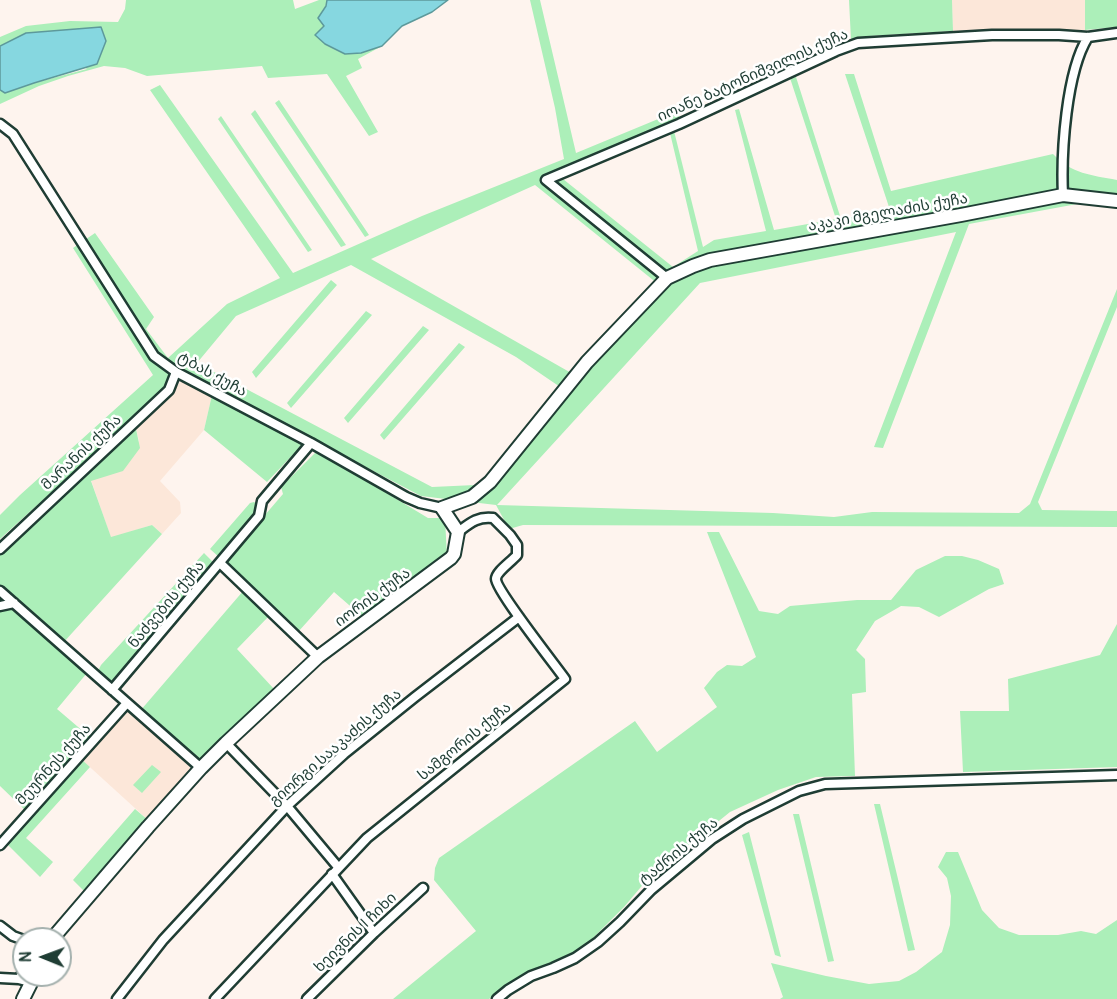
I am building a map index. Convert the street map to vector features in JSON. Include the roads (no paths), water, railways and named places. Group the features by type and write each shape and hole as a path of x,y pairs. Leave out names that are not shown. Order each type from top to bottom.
{"street":[{"name":"იოანე ბატონიშვილის ქუჩა","path":"667,278 546,180 680,124 836,51 858,43 992,35 1088,37 1117,33"},
{"path":"1063,195 1062,166 1066,120 1072,83 1083,45 1088,37"},
{"name":"ტბას ქუჩა","path":"0,124 13,134 154,356 176,372 406,497 442,508"},
{"name":"აკაკი მგელაძის ქუჩა","path":"667,278 710,260 1063,195 1117,201"},
{"path":"458,532 442,508 472,497 490,482 587,362 667,278"},
{"name":"მარანის ქუჩა","path":"0,549 169,390 176,372"},
{"name":"ნაძვების ქუჩა","path":"112,690 259,516 262,501 310,443"},
{"name":"სამგორის ქუჩა","path":"215,999 367,838 565,679 497,584 496,578 500,571 517,555 517,545 510,535 493,518 484,517 473,520 458,532"},
{"name":"იორის ქუჩა","path":"62,927 148,827 226,743 318,657 447,562 454,554 458,532"},
{"path":"220,563 318,657"},
{"path":"0,591 201,768"},
{"path":"0,606 14,603"},
{"name":"გიორგი სააკაძის ქუჩა","path":"117,999 163,940 287,806 344,754 519,617"},
{"name":"მეურნეს ქუჩა","path":"0,844 127,704"},
{"path":"226,743 287,806 338,867"},
{"name":"ტაძრის ქუჩა","path":"497,999 531,976 575,958 620,922 651,891 712,839 743,819 799,791 825,784 1117,775"},
{"path":"332,874 374,933"},
{"name":"ხეივნის I ჩიხი","path":"308,999 423,888"},
{"path":"0,926 12,935"}],"water":[{"path":"327,0 448,0 432,12 402,26 382,46 361,53 345,54 325,44 315,35 324,26 318,18"},
{"path":"101,27 106,41 97,64 5,93 0,90 0,46 26,33"}]}
